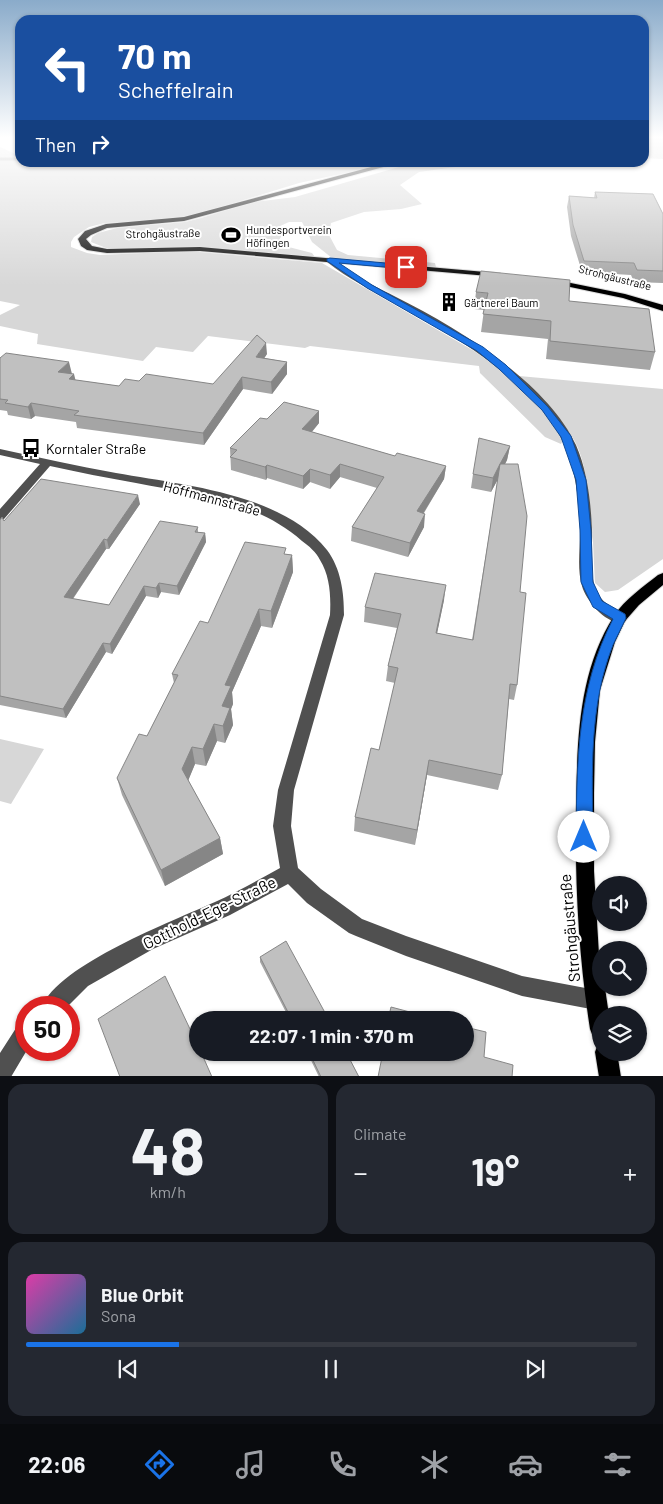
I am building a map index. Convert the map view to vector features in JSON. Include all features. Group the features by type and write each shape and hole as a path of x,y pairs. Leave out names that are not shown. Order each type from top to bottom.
{"main road":[{"name":"Strohgäustraße","path":"309,186 184,220 106,226 88,233 82,240 90,248 107,251 200,249 506,276"},
{"name":"Strohgäustraße","path":"544,280 592,288 663,308"},
{"name":"Strohgäustraße","path":"597,1006 585,882 585,755 593,691 606,646 620,618 641,595 663,578"},
{"path":"608,1061 610,1076"}],"street":[{"path":"330,260 370,286 480,349 510,373 545,408 566,436 581,480 586,530 587,582 598,604 620,618"},
{"name":"Hoffmannstraße","path":"0,452 190,491 250,506 280,518 319,548 331,568 338,591 337,615 286,790 282,826 290,873"},
{"path":"0,516 47,463"},
{"name":"Gotthold-Ege-Straße","path":"63,996 81,979 146,942 223,908 290,873 314,896 356,926 406,946 522,986 596,1000"},
{"path":"0,1073 15,1050"}],"shaded area":[{"path":"0,186 289,186 192,216 158,221 105,223 89,227 74,237 71,247 87,253 100,255 188,251 322,263 474,351 497,367 540,407 563,440 561,444 545,437 480,373 479,366 208,336 193,352 156,347 143,361 37,344 38,334 0,326 0,315 20,305 0,301"},
{"path":"332,186 401,186 422,204 401,209 364,212 331,223 329,235 337,250 348,255 435,263 436,267 332,258 312,242 302,222 289,222 280,226 283,233 277,244 312,253 315,257 192,247 116,249 106,248 91,242 92,237 98,233 117,228 185,222 253,202 295,197"},
{"path":"519,376 663,389 663,559 618,590 605,592 595,583 588,489 585,470 574,440 562,423"},
{"path":"0,739 44,749 11,804 0,801"}],"building":[{"path":"595,192 653,194 663,214 663,271 637,270 634,263 584,261 573,225 569,196 597,198"},
{"path":"481,271 570,280 569,301 649,309 655,352 550,341 551,321 483,314 488,293 476,292"},
{"path":"257,335 266,343 256,357 287,362 271,382 242,377 203,433 74,415 79,411 31,403 28,407 5,403 8,400 0,399 0,358 6,353 69,362 58,372 74,374 69,379 119,386 125,379 139,381 146,374 213,384"},
{"path":"284,402 319,411 302,429 395,456 397,453 446,466 417,511 425,514 410,543 352,527 384,477 340,464 330,475 310,469 303,476 267,465 265,467 230,457 237,450 230,448 260,418 267,419"},
{"path":"479,438 510,446 493,478 473,474"},
{"path":"500,464 518,464 527,516 520,592 526,593 517,685 510,684 502,775 429,760 417,830 355,817 371,748 379,750 398,668 388,666 401,614 365,607 375,573 446,585 436,633 473,640"},
{"path":"41,479 138,495 107,540 104,539 64,597 109,605 160,521 198,527 195,532 205,533 177,586 159,583 156,588 144,586 110,644 103,643 63,709 0,696 0,520 2,517 4,521"},
{"path":"245,542 286,548 284,554 292,555 271,611 259,609 225,685 231,686 222,706 230,708 223,726 214,724 203,749 192,747 182,769 220,838 161,870 117,778 139,734 147,736 178,675 172,674 200,621 208,623"},
{"path":"286,941 324,1011 287,1011 260,957"},
{"path":"165,976 189,1027 189,1061 205,1061 212,1076 120,1076 98,1019"},
{"path":"391,1007 406,1011 390,1011"},
{"path":"474,1029 486,1032 484,1057 513,1065 512,1076 378,1076 381,1061 474,1061"},
{"path":"313,1061 351,1061 358,1076 321,1076"}],"place":[{"name":"Hundesportverein Höfingen","path":"231,235"},
{"name":"Gärtnerei Baum","path":"449,302"},
{"name":"Korntaler Straße","path":"31,448"}],"route":[{"path":"406,267 330,260 336,266 480,349 502,367 545,408 566,436 581,480 586,530 587,582 598,604 620,618 606,646 593,691 585,755 584,837"}]}
